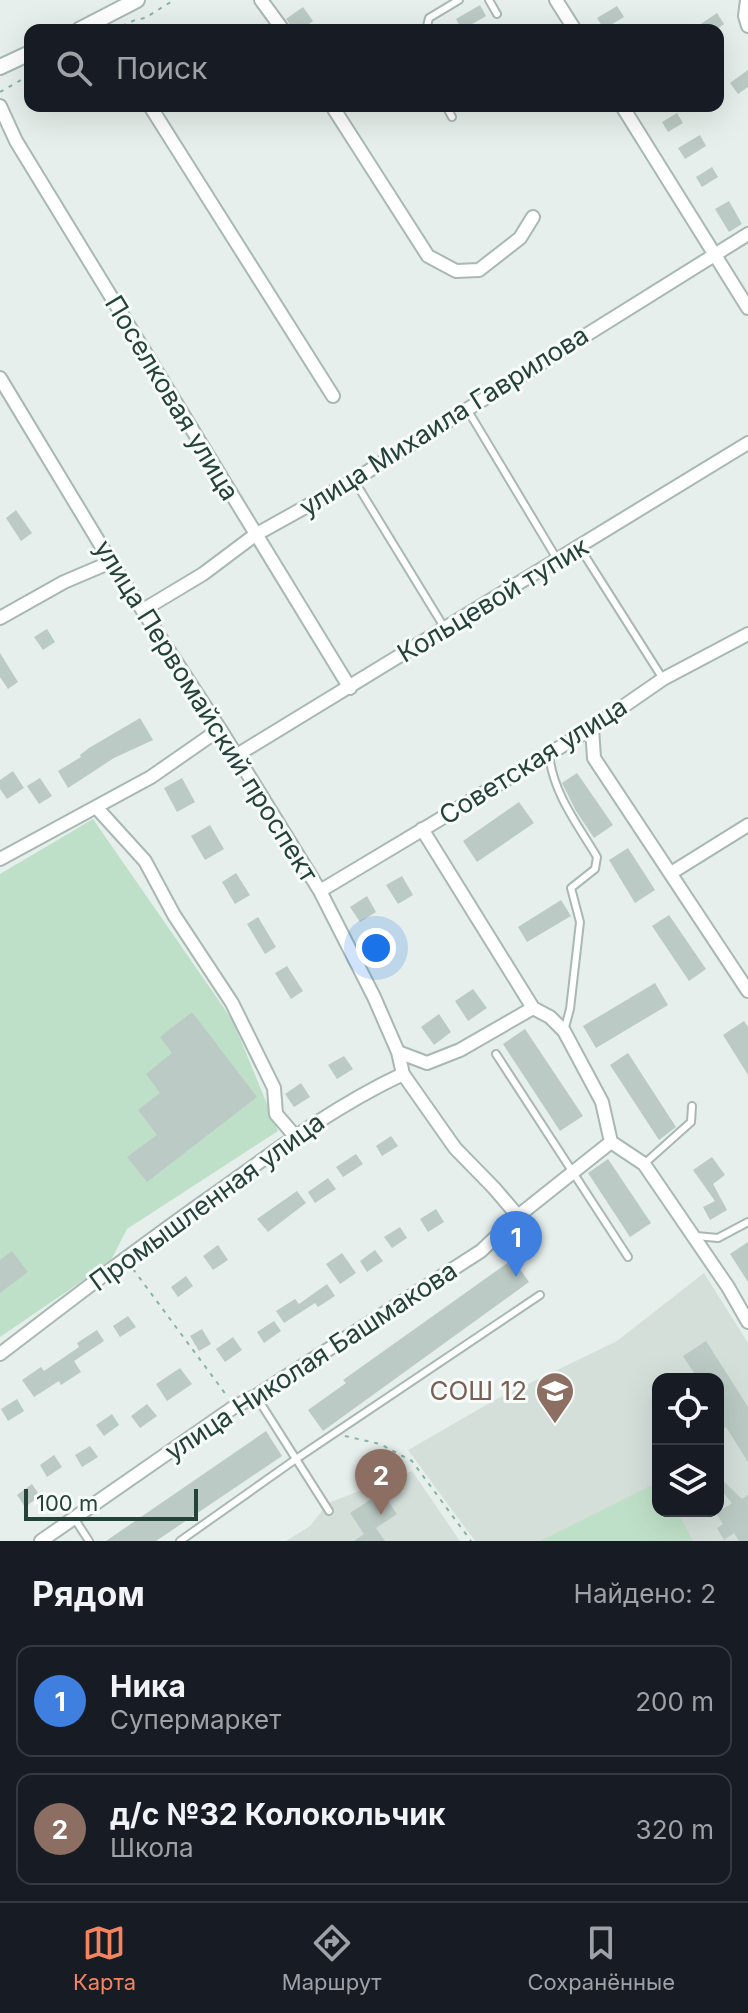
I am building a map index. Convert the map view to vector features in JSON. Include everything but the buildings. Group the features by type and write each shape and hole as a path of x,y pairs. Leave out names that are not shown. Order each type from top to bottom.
{"street":[{"path":"103,24 137,0"},
{"path":"261,0 279,24"},
{"path":"556,0 571,24"},
{"path":"747,0 745,16 748,26"},
{"path":"0,67 24,56"},
{"name":"Поселковая улица","path":"0,106 16,141 350,688"},
{"path":"154,112 333,396"},
{"path":"336,112 428,256 456,271 479,270 520,238 533,217"},
{"path":"626,112 748,308"},
{"name":"улица Михаила Гаврилова","path":"143,610 203,574 255,535 354,480 748,234"},
{"name":"улица Первомайский проспект","path":"0,378 111,562 237,755 320,891 398,1052"},
{"name":"Кольцевой тупик","path":"237,755 748,443"},
{"path":"0,618 64,582 111,562"},
{"name":"Советская улица","path":"320,891 592,728 663,679 748,634"},
{"path":"592,728 594,758 748,991"},
{"path":"0,859 151,777 220,729"},
{"path":"96,807 145,861 174,915 232,1003 274,1088 276,1114 295,1136"},
{"path":"671,873 748,825"},
{"path":"422,829 533,1008 550,1017 564,1031 602,1102 611,1142 644,1164 748,1322"},
{"path":"398,1052 427,1063 460,1050 533,1008"},
{"path":"398,1052 403,1074 455,1148 518,1216"},
{"name":"Промышленная улица","path":"0,1354 125,1258 295,1136 356,1096 403,1074"},
{"name":"улица Николая Башмакова","path":"41,1541 234,1407 256,1396 481,1251 518,1216 611,1142"}],"lane":[{"path":"428,24 429,18 459,0"},
{"path":"489,0 497,14"},
{"path":"449,112 452,117"},
{"path":"467,409 557,559"},
{"path":"354,480 444,627"},
{"path":"580,548 663,679"},
{"path":"549,753 550,770 558,792 597,857 595,869 571,888 580,922 570,1009 564,1031"},
{"path":"496,1054 628,1257"},
{"path":"644,1164 691,1122 692,1106"},
{"path":"692,1235 718,1238 748,1222"},
{"path":"180,1541 540,1295"},
{"path":"256,1396 329,1511"},
{"path":"74,1518 89,1541"}],"path":[{"path":"126,24 145,18 174,0"},
{"path":"0,92 24,78"},
{"path":"125,1258 177,1325 234,1407"},
{"path":"334,1434 380,1444 412,1461 471,1541"}],"shaded area":[{"name":"СОШ 12","path":"704,1273 748,1343 748,1541 475,1541 408,1450 495,1400 617,1341"},
{"path":"412,1471 460,1541 286,1541 310,1526 328,1503"}],"green space":[{"path":"93,819 233,1021 278,1131 127,1229 110,1262 0,1337 0,874"},
{"path":"652,1485 652,1517 680,1517 693,1541 540,1541"}],"place":[{"name":"Ника","path":"516,1277"},
{"name":"СОШ 12","path":"555,1425"},
{"name":"д/с №32 Колокольчик","path":"381,1515"}]}
